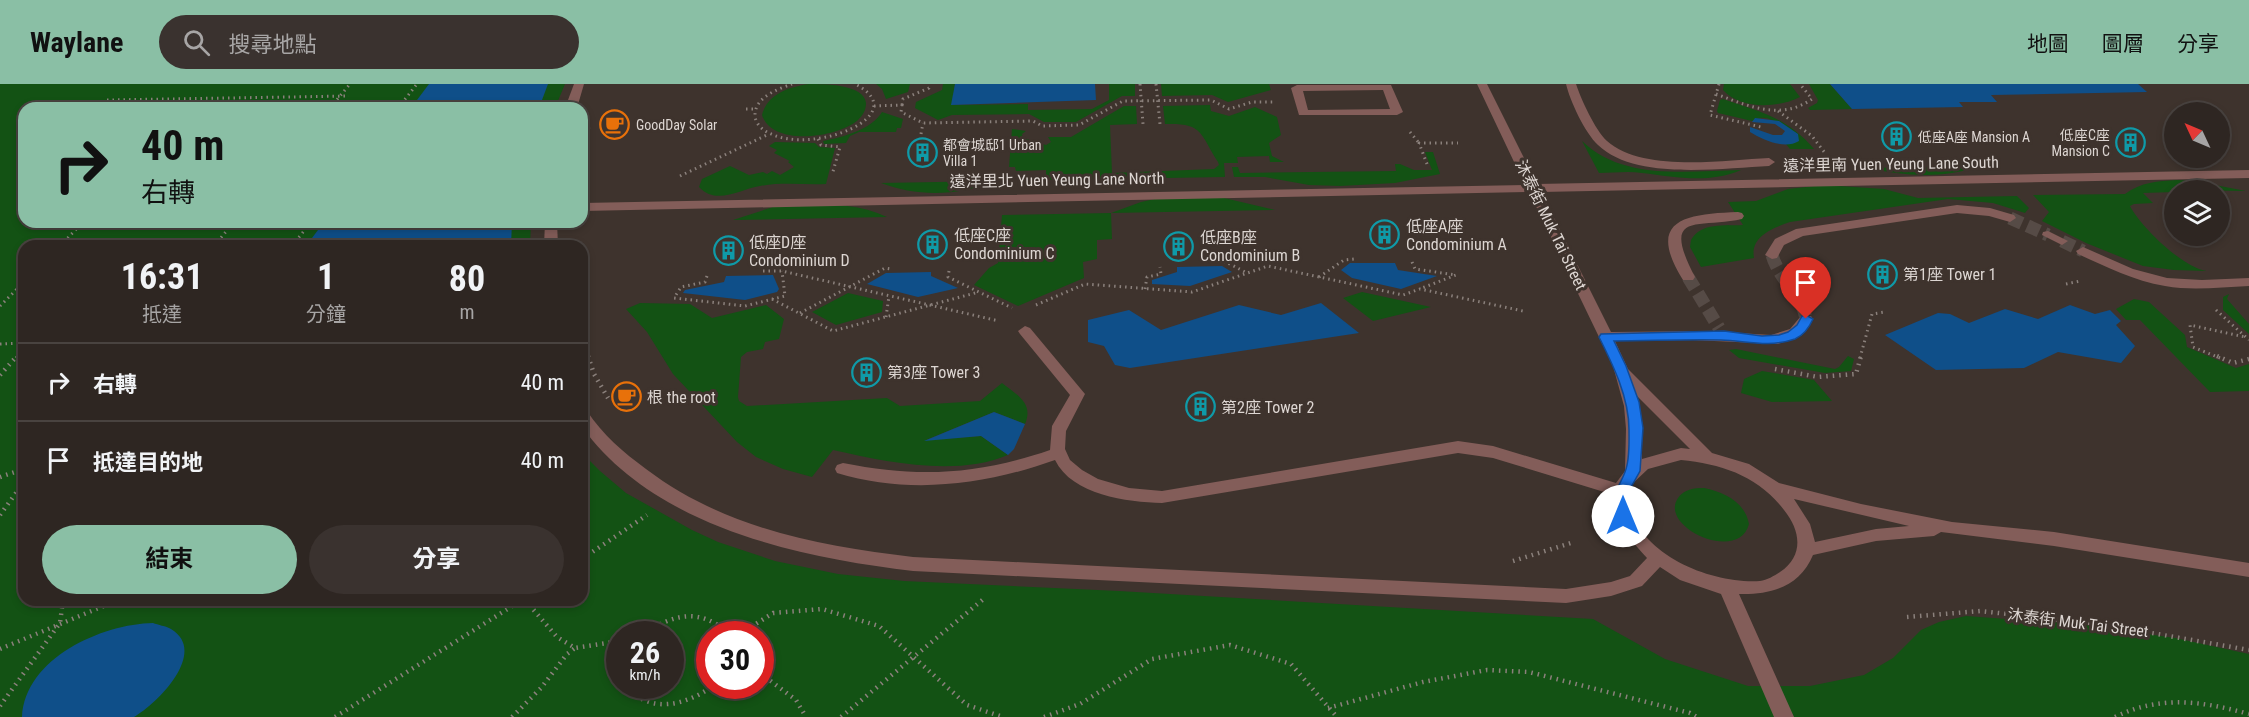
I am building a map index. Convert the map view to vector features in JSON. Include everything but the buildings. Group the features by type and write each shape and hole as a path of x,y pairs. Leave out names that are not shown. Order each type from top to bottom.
{"street":[{"path":"573,102 579,84"},
{"name":"沐泰街 Muk Tai Street","path":"1482,84 1620,366 1632,402 1636,428 1633,471 1622,491"},
{"path":"1571,84 1573,93 1597,136 1614,152 1658,164 1769,162"},
{"path":"1387,85 1397,112 1304,113 1297,88 1387,85"},
{"name":"遠洋里南 Yuen Yeung Lane South","path":"1533,187 2249,174"},
{"name":"遠洋里北 Yuen Yeung Lane North","path":"588,207 1533,187"},
{"path":"1772,255 1780,241 1790,235 1825,228 1957,209 1990,212 2010,218"},
{"path":"1688,277 1673,245 1673,236 1677,228 1698,218 1738,216"},
{"path":"2048,235 2062,241"},
{"path":"2083,251 2126,271 2157,281 2186,284 2249,282"},
{"path":"1605,337 1721,332 1762,340 1779,339 1793,335 1802,328 1806,319"},
{"path":"1025,331 1078,394 1058,431 1058,453 1072,471 1105,490 1142,497 1162,497 1458,447 1493,452 1622,491 1623,516 1633,535 1657,559 1699,582 1727,588 1747,589 1778,583 1796,570 1806,550"},
{"name":"沐泰街 Muk Tai Street","path":"1620,366 1652,403 1707,457"},
{"path":"588,422 610,449 643,477 673,498 733,527 788,544 849,557 913,564 1018,570 1566,596 1611,589 1636,581 1657,559"},
{"path":"843,469 878,477 914,481 953,480 1027,465 1058,453"},
{"name":"沐泰街 Muk Tai Street","path":"1633,471 1645,463 1665,456 1681,454 1707,457 1736,465 1775,488 1787,500 1803,524 1806,550 1876,536 1952,528"},
{"name":"沐泰街 Muk Tai Street","path":"1775,488 1861,510 1952,528 2066,541 2249,570"},
{"path":"1727,588 1784,717"}],"path":[{"path":"335,102 350,84"},
{"path":"403,102 417,84"},
{"path":"792,84 769,94 756,109 755,118 759,127 769,134 795,140 826,138 854,128 864,121 874,106 873,98 868,91 855,84"},
{"path":"930,84 929,88 903,99 901,112 923,123 1033,121 1042,126 1079,125 1123,101 1211,100 1229,109 1252,102 1279,102"},
{"path":"1140,84 1143,124"},
{"path":"1156,84 1160,124"},
{"path":"1719,84 1710,115 1761,127"},
{"path":"1716,94 1766,111 1778,111 1793,109 1811,101 1811,96 1800,84"},
{"path":"107,100 349,96"},
{"path":"874,106 902,105"},
{"path":"746,110 756,109"},
{"path":"1778,111 1812,136 1825,153 1817,153"},
{"path":"921,134 923,123"},
{"path":"1407,130 1417,138 1428,168 1421,168"},
{"path":"664,205 675,178 769,134"},
{"path":"1419,143 1458,143"},
{"path":"66,240 77,228"},
{"path":"219,240 229,228"},
{"path":"1319,277 1344,260 1354,259"},
{"path":"1218,262 1227,262 1247,273"},
{"path":"1031,307 1085,284 1192,292 1268,266 1403,295 1456,275 1415,269 1412,262"},
{"path":"1145,289 1147,278 1161,274 1160,267"},
{"path":"800,314 885,268 891,268"},
{"path":"763,271 782,271 996,322 1004,319"},
{"path":"706,276 705,282 681,288 674,298 745,306 785,296 782,271"},
{"path":"949,271 948,277 1020,312"},
{"path":"0,306 18,288"},
{"path":"1420,289 1523,311"},
{"path":"772,299 834,332 979,292"},
{"path":"886,317 889,296"},
{"path":"2245,337 2190,326 2193,346 2233,363 2249,359"},
{"path":"0,344 18,343"},
{"path":"0,375 18,356"},
{"path":"588,356 594,374 610,402"},
{"path":"2,476 18,472"},
{"path":"0,515 18,490"},
{"path":"588,555 673,498"},
{"path":"1506,564 1571,543"},
{"path":"842,717 1018,570"},
{"path":"0,706 60,623 62,606"},
{"path":"0,649 103,606"},
{"path":"335,717 514,606"},
{"path":"529,606 557,637 575,648"},
{"path":"760,621 773,613 822,609 879,626 967,705 1003,717"},
{"name":"沐泰街 Muk Tai Street","path":"1907,617 1980,611 2100,624 2249,650"},
{"path":"666,621 689,615 706,617 714,621"},
{"path":"512,717 541,688 567,654 575,648 606,643"},
{"path":"1044,717 1080,704 1152,659 1230,645 1291,664 1336,717"},
{"path":"1328,708 1423,682 1487,670 1529,672 1690,713 1697,717"},
{"path":"774,684 796,700 806,717"},
{"path":"639,699 654,704 672,705 696,696"},
{"path":"2115,717 2144,703 2181,699 2204,702 2249,714"}],"green space":[{"path":"0,84 565,84 558,102 18,102 18,228 531,228 530,240 18,240 18,606 588,606 588,459 626,493 718,542 775,561 838,574 904,581 1119,591 1593,619 1665,659 1748,686 1810,686 1864,675 1893,658 1921,630 1939,622 1966,616 2076,624 2175,638 2249,654 2249,717 0,717"},
{"path":"809,84 842,86 858,92 864,97 866,103 864,112 858,120 848,126 821,135 791,135 778,132 768,125 762,115 774,97 794,87"},
{"path":"876,84 910,84 908,92 886,99 882,89"},
{"path":"943,84 955,84 952,105 1028,104 1028,110 1092,109 1109,100 1109,84 1135,84 1135,96 1122,96 1076,122 1044,122 1029,114 952,115 938,120 915,108 916,102 942,90"},
{"path":"1161,84 1269,84 1271,90 1228,102 1212,95 1162,96"},
{"path":"1724,84 1790,84 1800,97 1771,105 1749,104 1723,90"},
{"path":"1809,84 1830,84 1852,109 1810,110 1808,108 1818,100"},
{"path":"1723,99 1761,112 1783,123 1804,138 1814,149 1790,149 1786,144 1799,141 1771,120 1759,118 1752,121 1718,113 1720,100"},
{"path":"1210,105 1211,111 1229,116 1255,107 1277,117 1281,135 1269,143 1272,156 1284,162 1270,162 1269,156 1237,157 1238,163 1224,163 1225,177 1046,180 1046,170 1016,171 1015,167 1009,167 1012,129 1026,131 1022,134 1023,138 1046,145 1051,142 1048,137 1071,137 1124,106 1136,106 1137,124 1110,125 1112,173 1214,169 1219,165 1218,162 1199,131 1187,125 1165,124 1163,106"},
{"path":"882,112 903,119 901,128 897,128 896,132 859,132 850,136 846,143 824,144 823,141 848,135 864,128"},
{"path":"1582,141 1598,154 1617,163 1636,168 1678,172 1741,170 1704,178 1680,178 1631,172 1599,173"},
{"path":"775,142 815,143 819,147 835,148 826,184 768,185 721,196 706,193 699,187 702,179 730,166 749,175 763,172 767,174 772,171 780,175 794,167 788,162 790,161 774,153 777,150 769,146"},
{"path":"1425,152 1433,152 1440,174 1395,183 1309,185 1265,177 1234,177 1232,167 1238,167 1240,173 1396,171 1395,164 1414,170 1432,170"},
{"path":"1981,166 1952,173 1924,175 1867,168"},
{"path":"994,181 967,190 938,193 909,191 881,183"},
{"path":"2164,181 2164,192 2143,193 2153,203 2130,206 2135,215 2175,255 2186,263 2207,271 2143,266 2086,243 2042,221 2049,212 2033,195 2125,194 2143,185"},
{"path":"1824,185 1884,189 1918,198 2017,196 2029,208 2025,213 1993,203 1948,199 1790,222 1770,230 1759,239 1754,250 1754,258 1701,267 1690,247 1695,234 1714,226 1743,225 1728,202 1756,201 1788,189"},
{"path":"2230,188 2246,191 2230,191"},
{"path":"1164,197 1220,197 1275,210 1111,213 1141,202"},
{"path":"794,204 830,204 853,207 887,217 733,220 773,207"},
{"path":"1111,213 1112,239 1097,240 1097,259 1083,262 1084,278 1018,306 974,285 989,268 998,263 1002,215"},
{"path":"1362,292 1431,307 1373,321 1343,298"},
{"path":"848,293 883,301 882,312 836,325 812,312"},
{"path":"2229,294 2227,299 2249,324 2249,334 2223,310 2223,297"},
{"path":"2134,299 2149,302 2185,335 2187,347 2236,368 2249,364 2249,391 2210,392 2140,320 2126,320 2116,309"},
{"path":"640,303 690,304 712,318 766,305 784,319 779,339 765,342 763,349 747,352 741,357 738,397 739,401 747,406 887,398 900,406 980,401 1002,383 1026,405 1025,424 994,412 926,440 981,436 1008,455 988,462 944,466 921,465 898,463 833,450 812,477 783,469 756,457 737,442 673,374 647,332 626,309"},
{"path":"1736,349 1835,369 1848,356 1854,359 1851,371 1825,373 1739,358 1729,350"},
{"path":"1762,371 1814,380 1832,401 1772,402 1741,393 1744,379"},
{"path":"1704,488 1726,495 1743,510 1749,524 1742,536 1731,541 1717,541 1689,530 1679,520 1675,509 1680,495 1686,491"}],"water":[{"path":"429,84 548,84 541,102 416,102"},
{"path":"955,84 1095,84 1096,100 951,105"},
{"path":"1830,84 2138,84 2147,92 1991,95 1997,102 1959,102 1963,107 1852,109"},
{"path":"1755,118 1779,121 1798,134 1799,141 1787,145 1768,141 1755,135 1750,132 1750,127 1773,135 1782,135 1785,131 1775,124 1752,122"},
{"path":"320,228 512,228 511,240 310,240"},
{"path":"1350,263 1395,263 1398,270 1437,276 1401,289 1352,278 1341,270"},
{"path":"1222,266 1232,272 1190,286 1152,284 1152,280 1177,272 1177,267"},
{"path":"931,272 931,276 958,288 918,297 867,284 886,273"},
{"path":"773,275 779,289 777,292 745,300 683,293 685,290 724,282 726,276"},
{"path":"1321,303 1359,333 1130,368 1115,365 1104,346 1088,342 1088,320 1129,310 1161,330 1239,305 1281,315"},
{"path":"2070,305 2095,314 2110,310 2121,321 2116,325 2135,346 2121,363 2058,352 2024,368 1936,370 1885,335 1938,313 1950,314 1969,323 2005,309 2038,319"},
{"path":"994,412 1025,424 1014,449 1008,455 981,436 924,441"},
{"path":"153,623 171,629 181,639 184,651 182,664 175,677 166,690 144,710 134,717 22,717 26,696 37,678 51,662 70,648 111,630"}],"tunnel":[{"path":"2010,218 2048,235"},
{"path":"2062,241 2083,251"},
{"path":"1772,255 1775,264 1800,302 1806,319"},
{"path":"1688,277 1719,328"}],"place":[{"name":"GoodDay Solar","path":"615,125"},
{"name":"低座A座 Mansion A","path":"1897,137"},
{"name":"低座C座 Mansion C","path":"2131,143"},
{"name":"都會城邸1 Urban Villa 1","path":"922,153"},
{"name":"低座A座 Condominium A","path":"1385,235"},
{"name":"低座C座 Condominium C","path":"933,244"},
{"name":"低座B座 Condominium B","path":"1179,246"},
{"name":"低座D座 Condominium D","path":"728,251"},
{"name":"第1座 Tower 1","path":"1882,274"},
{"name":"第3座 Tower 3","path":"866,372"},
{"name":"根 the root","path":"626,397"},
{"name":"第2座 Tower 2","path":"1200,407"}],"route":[{"path":"1623,516 1622,491 1633,471 1636,428 1632,402 1620,366 1605,337 1724,336 1762,340 1779,339 1793,335 1802,328 1806,319"}]}
